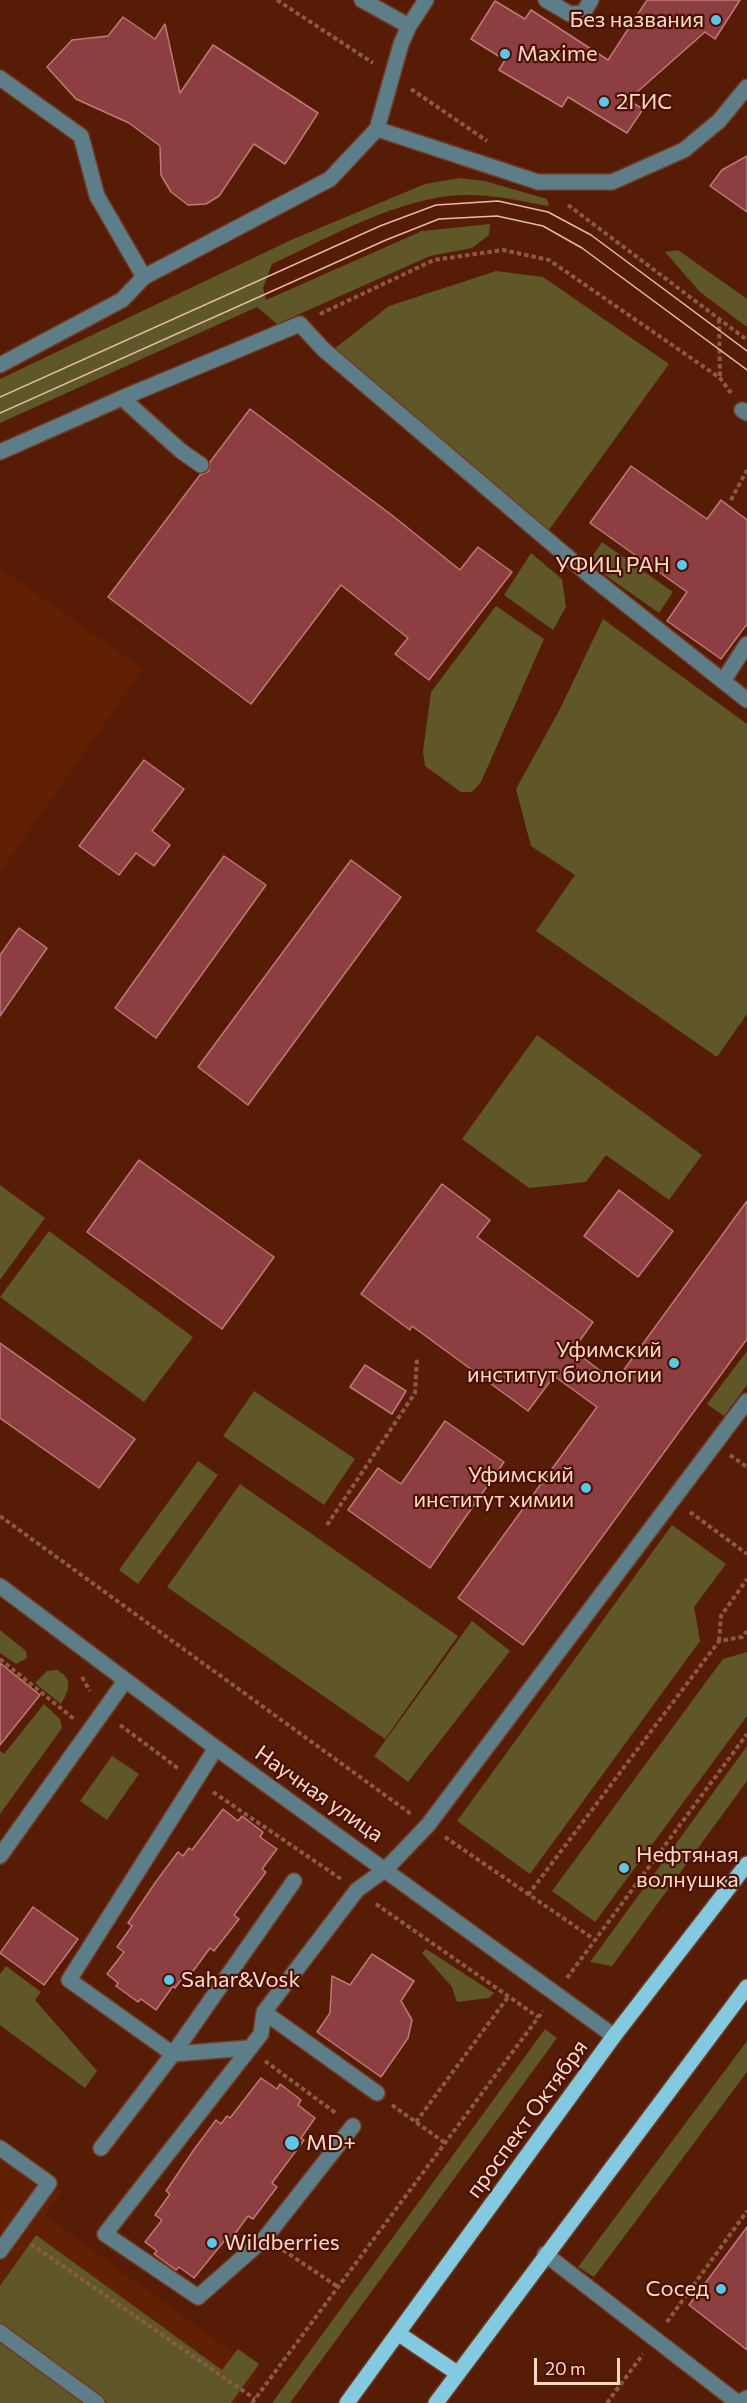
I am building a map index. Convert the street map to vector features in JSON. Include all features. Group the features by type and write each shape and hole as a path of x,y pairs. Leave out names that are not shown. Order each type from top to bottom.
{"main road":[{"name":"проспект Октября","path":"347,2403 614,2036 747,1864"},
{"path":"436,2403 545,2254 747,1987"},
{"path":"399,2334 457,2373"}],"street":[{"path":"362,0 409,26"},
{"path":"0,364 122,300 144,277 330,179 377,129 409,26 426,0"},
{"path":"546,0 570,14 583,13 591,0"},
{"path":"0,78 81,136 98,196 144,277"},
{"path":"377,129 538,182 612,182 684,150 719,120 747,87"},
{"path":"0,452 300,324 323,349 580,568 747,700"},
{"path":"122,398 181,451 201,465"},
{"path":"723,681 747,644"},
{"path":"352,2126 265,2238 198,2297 105,2234 261,2034 264,2013 357,1890 386,1869 428,1826 671,1499 747,1401"},
{"name":"Научная улица","path":"0,1586 216,1748 614,2036"},
{"path":"0,1856 125,1681"},
{"path":"216,1748 69,1980 173,2054 248,2048"},
{"path":"101,2148 173,2054 294,1881"},
{"path":"264,2013 377,2093"},
{"path":"0,2148 49,2183 0,2251"},
{"path":"545,2254 738,2403 747,2398"},
{"path":"0,2332 97,2403"}],"path":[{"path":"277,0 495,146"},
{"path":"538,182 747,340"},
{"path":"300,324 434,260 503,250 549,260 720,378 745,412"},
{"path":"719,318 720,378"},
{"path":"731,500 747,470"},
{"path":"327,1525 415,1393 417,1358"},
{"path":"671,1499 747,1554"},
{"path":"0,1516 428,1826 595,1940"},
{"path":"528,1895 719,1641 721,1616 747,1579"},
{"path":"719,1641 742,1638 747,1631"},
{"path":"0,1659 89,1731"},
{"path":"81,1673 103,1713 195,1781 357,1890 538,2017"},
{"path":"14,2232 254,2401 747,1734"},
{"path":"416,2122 508,1997"},
{"path":"607,2403 747,2211"},
{"path":"265,2238 338,2287"}],"shaded area":[{"path":"460,178 485,181 547,199 549,206 495,197 462,195 438,197 414,203 365,220 272,264 263,288 266,300 422,231 490,224 489,235 472,248 430,256 277,324 257,307 0,423 0,379 291,240 425,184"},
{"path":"678,250 747,299 747,327 700,292 665,252"},
{"path":"496,271 543,277 669,364 549,530 334,349 389,306"},
{"path":"602,542 673,592 659,613 588,563"},
{"path":"531,553 562,579 566,607 553,630 504,595"},
{"path":"0,568 143,669 0,872"},
{"path":"496,606 544,639 481,782 472,792 461,792 425,766 423,751 431,692"},
{"path":"603,619 747,724 747,1014 717,1057 536,931 575,875 531,846 516,789 560,709"},
{"path":"537,1035 702,1155 669,1200 606,1155 586,1182 529,1188 462,1139"},
{"path":"0,1185 45,1218 0,1280"},
{"path":"49,1231 193,1337 144,1402 0,1297"},
{"path":"747,1351 747,1385 724,1416 707,1404"},
{"path":"254,1391 355,1459 324,1505 223,1436"},
{"path":"198,1461 218,1475 138,1584 119,1570"},
{"path":"240,1484 458,1636 385,1739 167,1587"},
{"path":"672,1525 726,1564 694,1607 700,1641 530,1874 457,1821"},
{"path":"472,1621 510,1651 408,1782 374,1756"},
{"path":"0,1630 26,1651 27,1658 16,1664 0,1653"},
{"path":"747,1652 747,1716 595,1922 552,1891 723,1659"},
{"path":"57,1670 68,1681 66,1694 61,1704 35,1683 47,1671"},
{"path":"44,1704 60,1719 62,1728 0,1814 0,1751 4,1754"},
{"path":"747,1746 747,1781 612,1966 590,1962"},
{"path":"112,1756 139,1774 107,1820 80,1801"},
{"path":"426,1949 494,1993 489,1998 457,2002 452,1987 422,1953"},
{"path":"6,1966 41,1992 35,2000 97,2071 85,2088 0,2025 0,1974"},
{"path":"545,2029 557,2038 290,2403 272,2403"},
{"path":"747,2041 747,2072 594,2277 578,2267"},
{"path":"0,2146 62,2191 45,2215 259,2372 236,2403 0,2403"},
{"path":"36,2235 222,2370 238,2349 259,2364 231,2403 108,2403 0,2325 0,2286"},
{"path":"0,2342 85,2403 0,2403"}],"building":[{"path":"647,0 740,0 715,39 705,32 628,100 643,109 627,133 568,97 562,107 499,70 505,60 471,39 495,1 525,19 531,10 608,60"},
{"path":"123,17 155,39 165,24 180,93 213,45 318,113 285,164 254,144 219,196 206,204 188,205 171,192 161,175 160,146 129,123 76,99 47,67 72,40 108,36"},
{"path":"747,156 747,212 710,186 722,170"},
{"path":"250,409 393,516 460,570 478,547 512,572 429,680 395,654 408,638 341,585 251,704 108,597 200,475 209,471 210,462"},
{"name":"УФИЦ РАН","path":"631,466 707,519 721,500 747,520 747,624 721,659 667,621 687,592 590,523"},
{"path":"144,760 184,789 152,831 170,845 154,866 136,853 119,875 79,846"},
{"path":"224,856 266,885 156,1038 115,1008"},
{"path":"351,860 401,897 248,1105 198,1067"},
{"path":"19,928 47,948 0,1016 0,955"},
{"path":"139,1160 274,1257 222,1329 87,1232"},
{"path":"442,1184 490,1220 477,1237 593,1322 573,1350 615,1382 747,1201 747,1339 523,1645 458,1598 597,1407 554,1376 528,1411 412,1326 410,1330 361,1294"},
{"path":"619,1190 673,1231 638,1277 584,1236"},
{"path":"0,1343 135,1439 99,1488 0,1418"},
{"path":"365,1365 406,1391 392,1414 350,1387"},
{"path":"445,1421 504,1462 430,1568 348,1510 378,1468 401,1484"},
{"path":"0,1663 40,1695 0,1745"},
{"path":"223,1809 238,1821 242,1816 263,1832 260,1837 277,1849 262,1869 266,1872 234,1915 239,1919 214,1951 210,1948 191,1974 187,1972 175,1988 173,1986 156,2010 141,1999 138,2002 116,1986 118,1983 107,1974 124,1952 117,1947 132,1926 128,1923 155,1883 178,1852 183,1856 189,1848 192,1850"},
{"path":"33,1907 78,1939 44,1985 0,1953"},
{"path":"372,1954 414,1981 401,2001 412,2020 408,2038 381,2077 317,2032 330,2013 332,1976 350,1985"},
{"path":"261,2078 277,2089 280,2084 301,2100 298,2105 315,2118 301,2138 304,2140 272,2183 277,2187 253,2219 248,2216 229,2242 225,2240 194,2278 179,2267 176,2270 154,2254 157,2251 145,2242 162,2220 155,2215 170,2194 166,2191 193,2151 216,2120 221,2124 227,2116 230,2118"},
{"path":"747,2227 747,2350 689,2305"}],"tram line":[{"path":"0,397 380,226 436,205 498,201 548,212 591,235 747,351"},
{"path":"0,413 386,240 439,219 497,216 543,226 582,248 747,370"}],"place":[{"name":"Без названия","path":"716,20"},
{"name":"Maxime","path":"505,54"},
{"name":"2ГИС","path":"604,102"},
{"name":"УФИЦ РАН","path":"682,565"},
{"name":"Уфимский институт биологии","path":"674,1363"},
{"name":"Уфимский институт химии","path":"586,1488"},
{"name":"Нефтяная волнушка","path":"624,1868"},
{"name":"Sahar&Vosk","path":"169,1980"},
{"name":"MD+","path":"292,2143"},
{"name":"Wildberries","path":"212,2243"},
{"name":"Сосед","path":"721,2289"}]}
